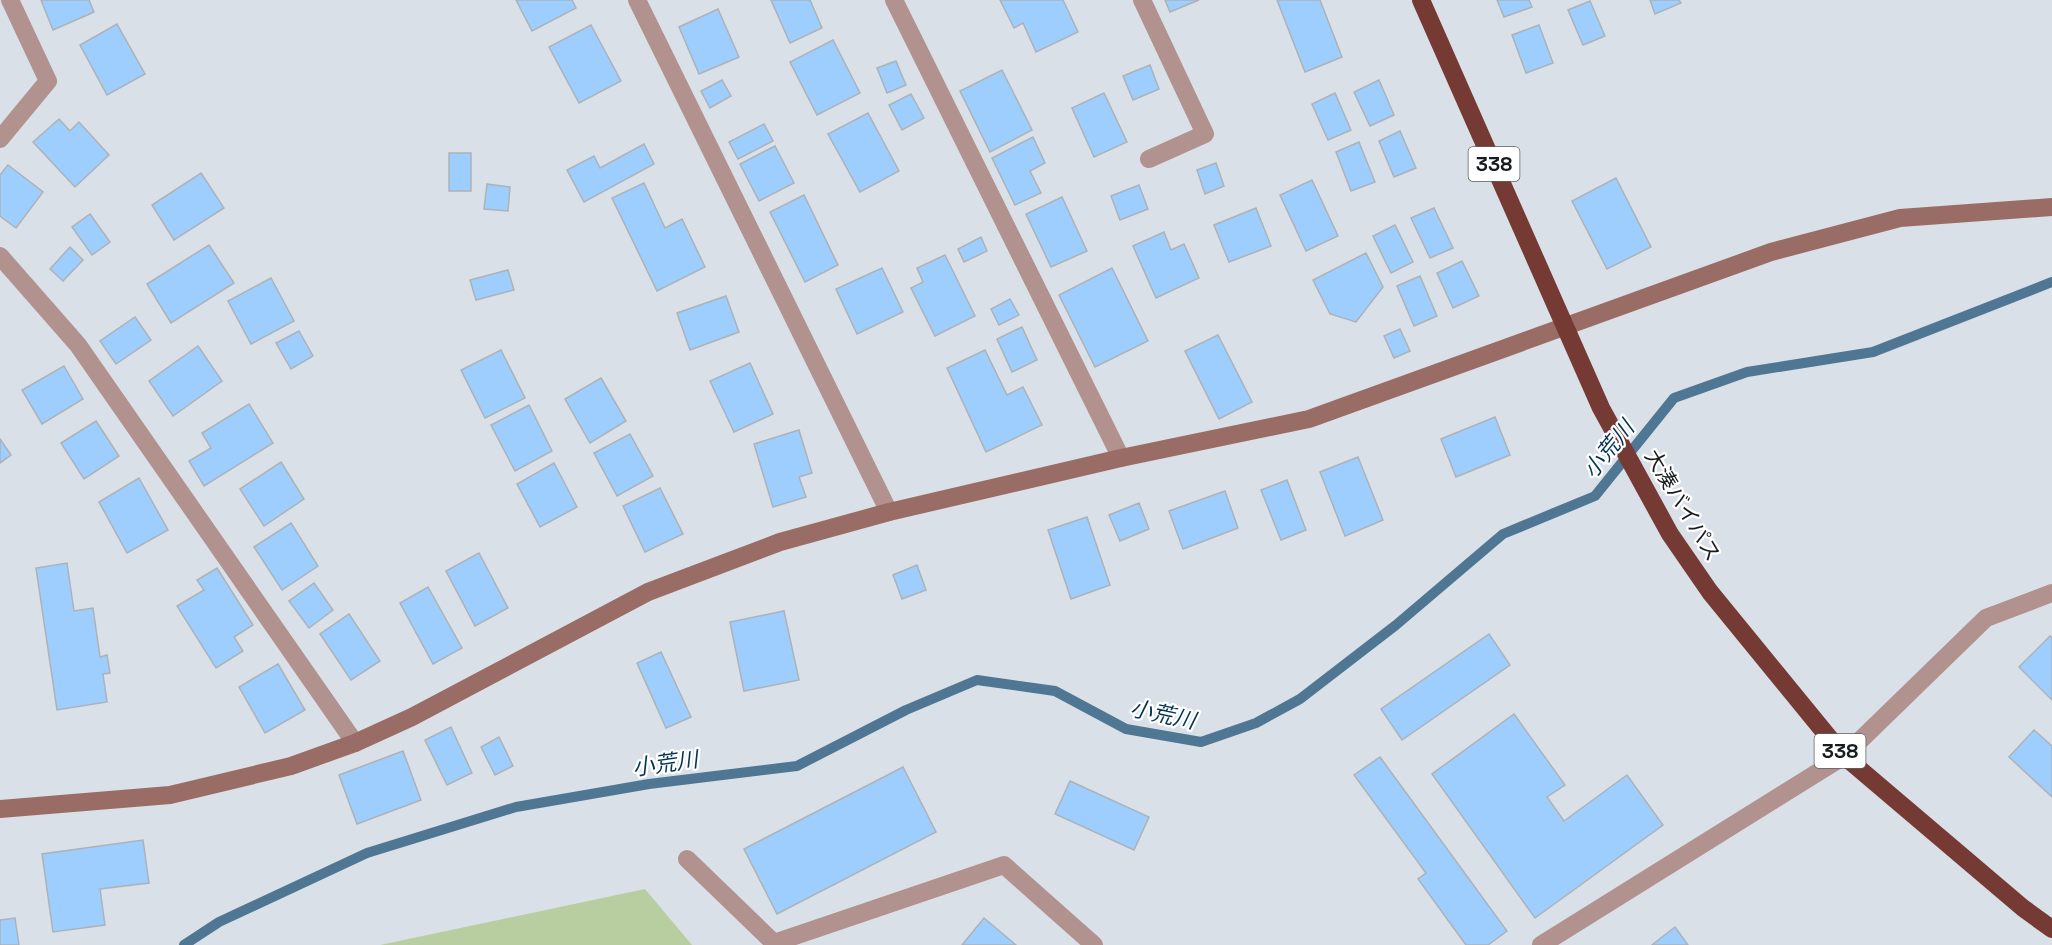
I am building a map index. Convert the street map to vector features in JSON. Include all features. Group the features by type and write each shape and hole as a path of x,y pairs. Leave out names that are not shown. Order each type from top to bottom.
{"highway":[{"name":"大湊バイパス","path":"1421,0 1601,408 1670,534 1710,592 1844,756 2023,908 2052,929"}],"street":[{"path":"0,139 48,81 10,0"},
{"path":"637,0 889,512"},
{"path":"894,0 1121,458"},
{"path":"1142,0 1205,134 1149,159"},
{"path":"0,809 170,795 291,766 355,743 412,717 648,592 780,542 889,512 1121,458 1309,419 1772,252 1900,218 2052,207"},
{"path":"0,256 78,345 355,743"},
{"path":"1541,945 1844,756 1986,618 2052,593"},
{"path":"687,858 774,943 1004,865 1094,945"}],"green space":[{"path":"645,889 692,945 380,945"}],"building":[{"path":"41,0 89,0 94,12 53,30"},
{"path":"516,0 572,0 576,8 532,31"},
{"path":"771,0 810,0 822,28 790,43"},
{"path":"1000,0 1063,0 1078,32 1036,52 1023,23 1014,28"},
{"path":"1165,0 1199,0 1170,12"},
{"path":"1277,0 1320,0 1342,57 1305,72"},
{"path":"1497,0 1529,0 1532,7 1504,17"},
{"path":"1650,0 1679,0 1681,3 1655,14"},
{"path":"1590,1 1605,36 1583,45 1568,10"},
{"path":"718,9 739,57 699,74 679,27"},
{"path":"117,24 145,74 107,95 80,45"},
{"path":"591,25 621,81 579,103 549,47"},
{"path":"1539,25 1553,63 1526,73 1512,35"},
{"path":"833,40 860,93 817,115 790,62"},
{"path":"896,61 906,85 887,93 877,68"},
{"path":"1150,65 1159,89 1133,100 1123,76"},
{"path":"1002,70 1032,130 990,152 960,91"},
{"path":"722,80 731,96 710,108 701,91"},
{"path":"1379,80 1394,115 1370,126 1354,92"},
{"path":"1104,93 1127,142 1094,157 1072,108"},
{"path":"1335,93 1351,130 1328,140 1312,104"},
{"path":"911,94 924,118 902,130 889,105"},
{"path":"868,113 899,171 860,192 828,134"},
{"path":"59,119 70,131 79,122 109,155 75,187 33,142"},
{"path":"764,124 773,141 738,159 729,142"},
{"path":"1400,131 1416,168 1394,177 1379,141"},
{"path":"1033,137 1045,163 1030,171 1041,193 1015,205 992,158"},
{"path":"1359,142 1375,182 1351,191 1336,152"},
{"path":"644,144 654,164 584,202 567,170 594,156 600,168"},
{"path":"775,146 794,183 759,201 740,164"},
{"path":"449,153 471,153 471,191 449,191"},
{"path":"1216,163 1224,186 1205,194 1197,170"},
{"path":"8,165 43,192 16,228 0,216 0,175"},
{"path":"201,173 224,208 174,240 152,205"},
{"path":"1616,178 1651,247 1607,269 1572,201"},
{"path":"1312,180 1338,236 1306,251 1280,195"},
{"path":"644,183 665,228 682,219 705,267 657,291 612,198"},
{"path":"487,184 510,187 508,211 484,209"},
{"path":"1139,185 1148,209 1120,220 1111,196"},
{"path":"804,195 838,265 805,282 770,212"},
{"path":"1062,197 1087,251 1051,267 1026,214"},
{"path":"1256,208 1271,246 1229,262 1214,225"},
{"path":"1434,208 1453,248 1430,258 1411,218"},
{"path":"90,214 110,242 92,255 72,227"},
{"path":"1395,225 1413,262 1391,273 1373,236"},
{"path":"1164,232 1171,250 1184,244 1199,278 1156,298 1133,246"},
{"path":"981,237 987,251 964,262 958,249"},
{"path":"209,245 234,283 171,323 147,284"},
{"path":"70,247 83,260 63,281 50,269"},
{"path":"1366,253 1383,287 1356,322 1330,314 1313,280"},
{"path":"945,255 975,316 935,336 911,288 923,282 917,268"},
{"path":"1462,261 1479,296 1453,308 1437,273"},
{"path":"882,268 903,312 857,334 836,289"},
{"path":"1112,268 1148,341 1095,367 1059,295"},
{"path":"508,270 514,290 476,300 470,280"},
{"path":"1420,276 1437,316 1414,326 1397,286"},
{"path":"271,278 294,321 251,344 228,301"},
{"path":"726,296 739,332 690,350 677,313"},
{"path":"1010,299 1019,315 999,325 991,309"},
{"path":"135,317 151,340 116,364 100,341"},
{"path":"1022,327 1037,360 1012,372 997,339"},
{"path":"1400,329 1410,351 1394,358 1384,336"},
{"path":"299,331 313,356 291,369 276,343"},
{"path":"1218,335 1252,402 1219,419 1185,351"},
{"path":"198,346 222,381 173,416 149,381"},
{"path":"501,350 525,398 485,418 461,370"},
{"path":"985,350 1007,395 1023,387 1042,425 986,452 947,368"},
{"path":"750,363 773,414 734,432 710,381"},
{"path":"64,366 83,399 42,424 22,390"},
{"path":"601,378 626,421 590,443 565,399"},
{"path":"249,404 273,443 204,486 189,461 211,448 202,433"},
{"path":"529,405 552,451 515,471 491,425"},
{"path":"1495,417 1510,455 1456,477 1441,439"},
{"path":"96,421 119,456 84,479 61,443"},
{"path":"799,430 812,473 799,477 806,497 773,507 754,444"},
{"path":"630,434 653,476 617,496 594,453"},
{"path":"0,439 11,455 0,463"},
{"path":"1358,457 1383,520 1345,536 1320,472"},
{"path":"281,462 304,499 264,526 240,489"},
{"path":"554,463 577,507 540,527 517,484"},
{"path":"139,478 168,530 127,553 99,502"},
{"path":"1287,480 1306,530 1281,540 1261,490"},
{"path":"660,488 683,534 645,552 623,506"},
{"path":"1225,491 1238,528 1183,549 1169,511"},
{"path":"1139,503 1149,529 1120,541 1109,515"},
{"path":"1087,517 1110,585 1071,599 1048,530"},
{"path":"291,523 318,566 282,590 254,547"},
{"path":"479,553 508,608 475,626 446,571"},
{"path":"67,563 74,611 93,608 100,657 107,655 110,673 103,674 107,702 57,710 36,568"},
{"path":"917,565 926,590 902,599 893,575"},
{"path":"217,568 253,625 234,637 243,651 216,668 177,606 204,590 197,580"},
{"path":"314,583 333,610 309,628 289,601"},
{"path":"428,587 462,648 433,664 400,603"},
{"path":"784,611 799,680 744,691 730,622"},
{"path":"349,614 380,661 351,680 320,634"},
{"path":"1489,634 1510,665 1402,740 1381,709"},
{"path":"2050,636 2052,638 2052,700 2019,667"},
{"path":"661,652 691,717 666,728 637,663"},
{"path":"278,664 305,710 265,733 239,687"},
{"path":"1514,714 1565,785 1547,797 1564,821 1627,775 1663,825 1535,918 1432,774"},
{"path":"451,727 472,773 447,785 425,740"},
{"path":"2034,730 2052,746 2052,797 2009,757"},
{"path":"499,737 513,766 495,775 481,747"},
{"path":"403,751 421,800 357,824 339,775"},
{"path":"1380,757 1507,931 1488,945 1466,945 1418,879 1426,873 1354,775"},
{"path":"903,767 936,832 777,914 744,849"},
{"path":"1070,781 1149,817 1134,850 1055,814"},
{"path":"143,840 149,883 100,889 105,925 53,932 42,854"},
{"path":"15,918 19,945 0,945 0,920"},
{"path":"984,918 1016,945 962,945"},
{"path":"1675,927 1688,945 1652,945"}],"waterway":[{"name":"小荒川","path":"184,945 219,922 367,853 516,807 649,784 797,766 906,710 977,680 1055,691 1126,729 1201,742 1256,723 1300,699 1396,625 1503,534 1595,496 1674,398 1747,372 1873,352 2052,282"}]}
